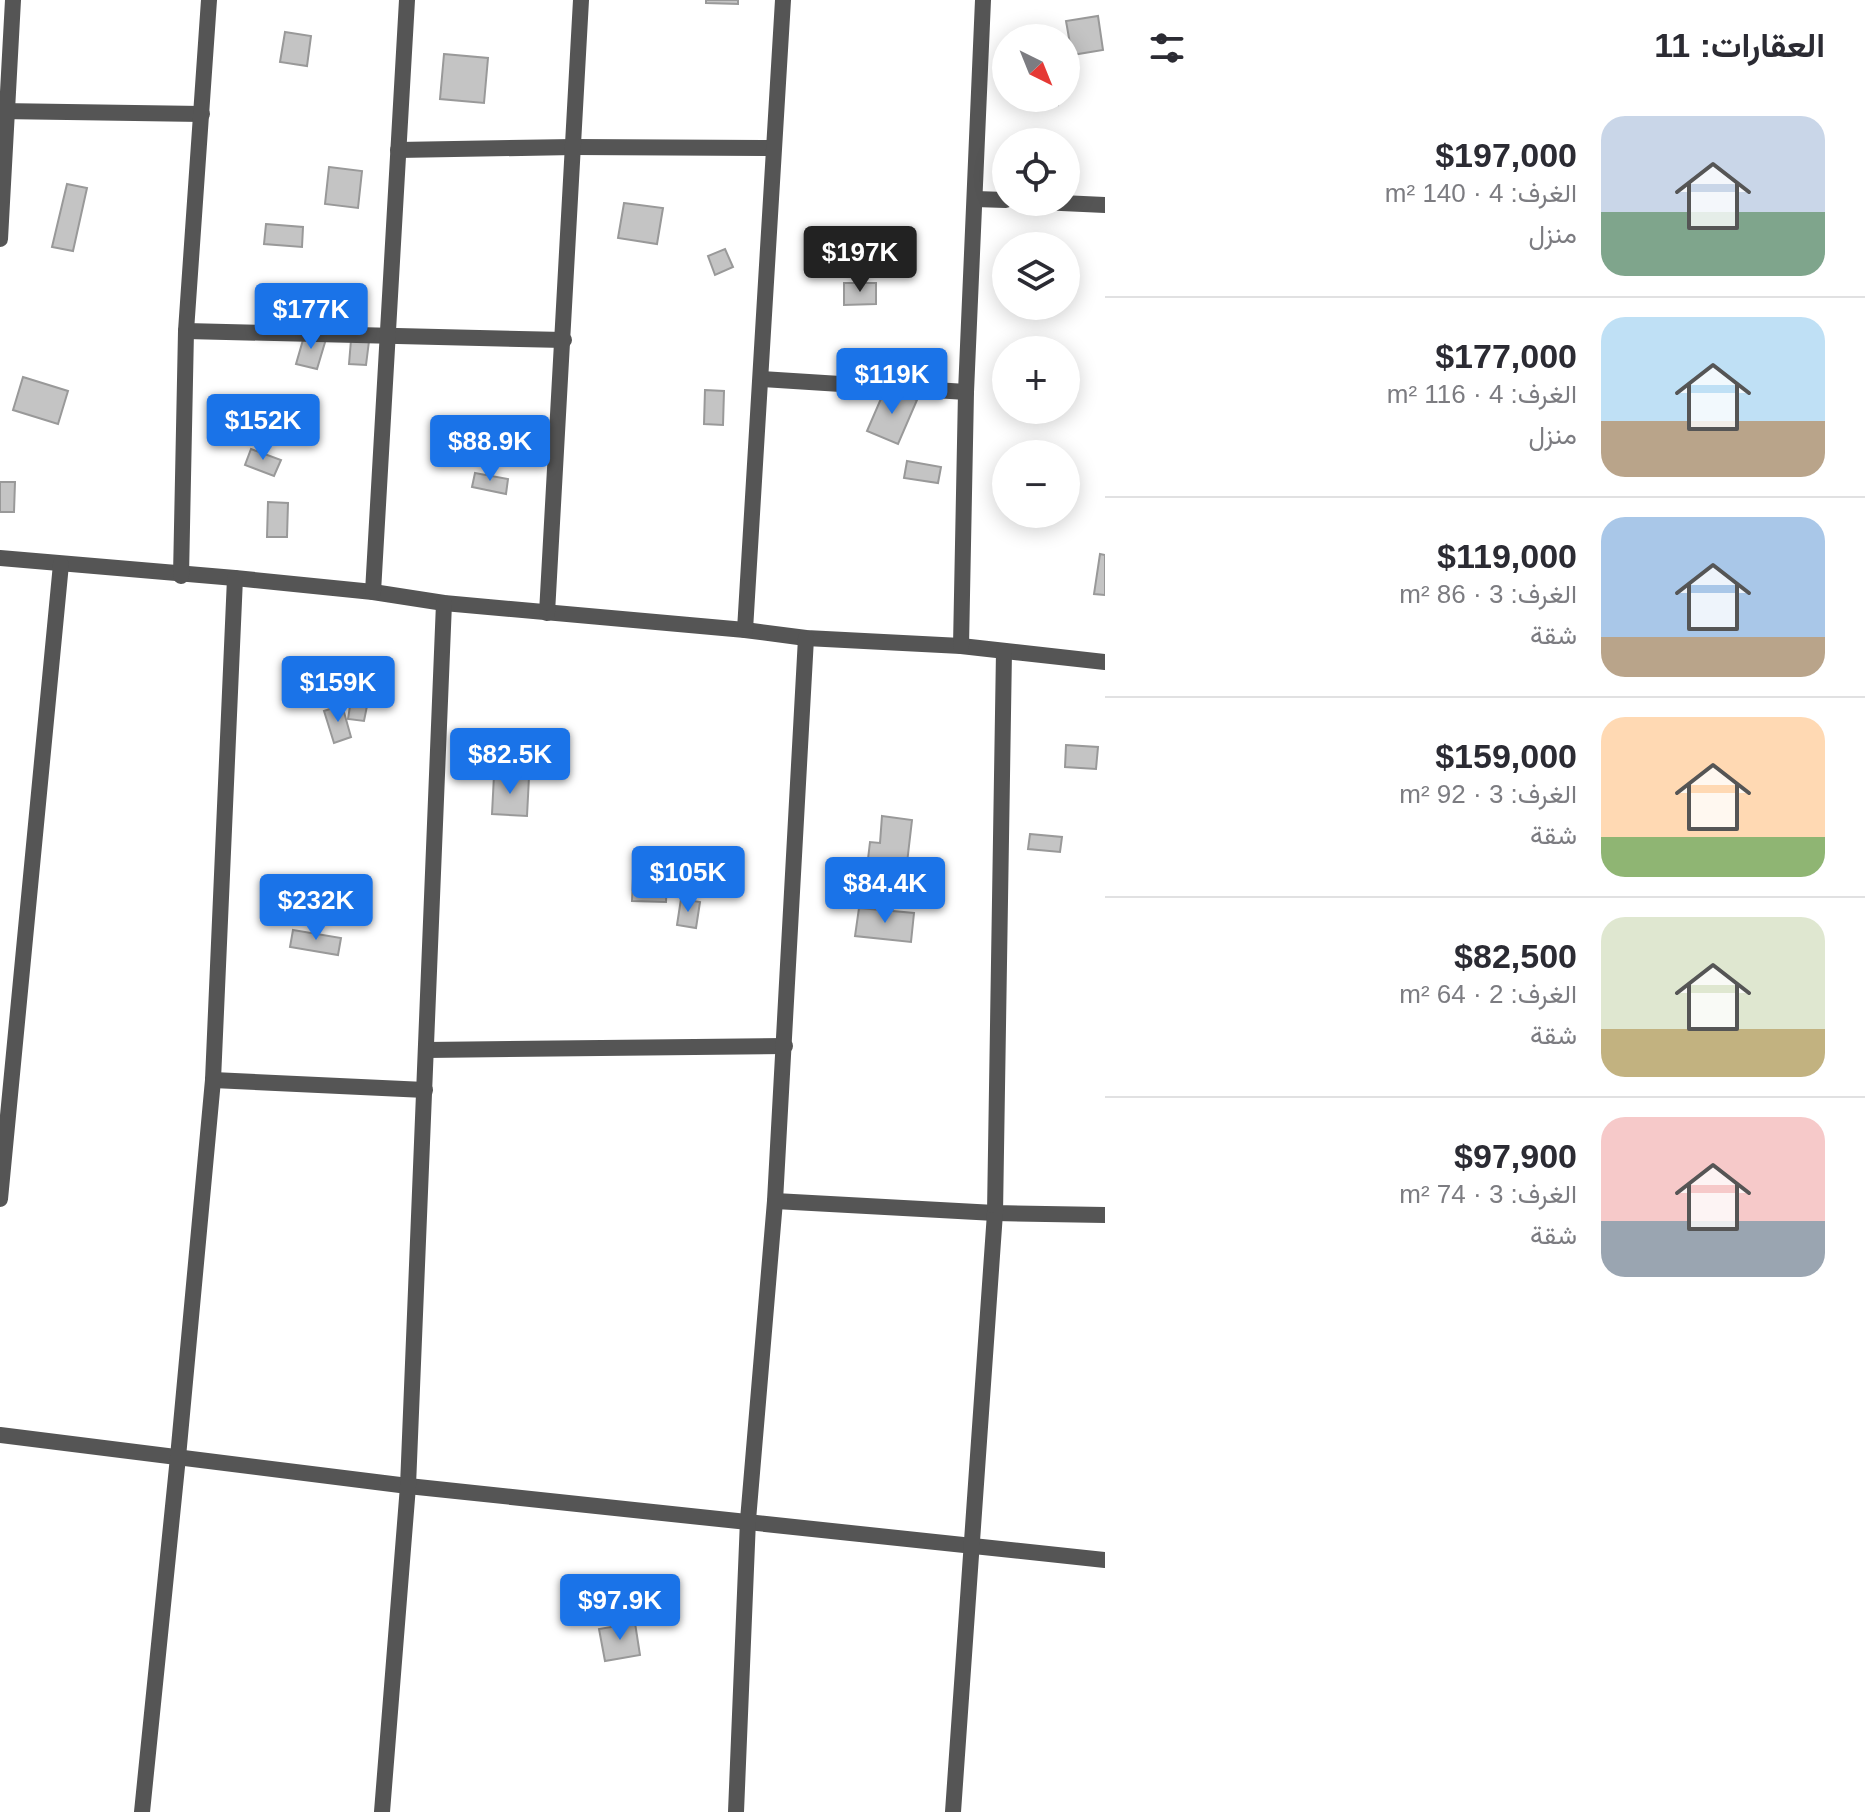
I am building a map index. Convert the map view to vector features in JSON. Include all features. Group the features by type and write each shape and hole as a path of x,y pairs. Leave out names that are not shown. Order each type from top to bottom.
{"street":[{"path":"0,239 4,112 13,0"},
{"path":"181,576 186,331 209,0"},
{"path":"373,592 407,0"},
{"path":"547,613 581,0"},
{"path":"745,630 783,0"},
{"path":"961,646 966,392 983,0"},
{"path":"4,112 202,114"},
{"path":"398,150 772,148"},
{"path":"975,199 992,200"},
{"path":"1080,204 1105,205"},
{"path":"186,331 564,340"},
{"path":"761,379 966,392"},
{"path":"0,558 181,576 235,578 373,592 444,603 806,638 961,646 1105,662"},
{"path":"0,1199 61,564"},
{"path":"142,1812 213,1080 235,578"},
{"path":"382,1812 408,1486 444,603"},
{"path":"736,1812 748,1520 775,1201 806,638"},
{"path":"953,1812 995,1213 1004,651"},
{"path":"426,1050 785,1046"},
{"path":"213,1080 425,1090"},
{"path":"775,1201 995,1213 1105,1215"},
{"path":"0,1435 408,1486 1105,1560"}],"building":[{"path":"706,0 738,0 738,4 706,3"},
{"path":"1098,16 1103,50 1080,54 1080,24 1067,24 1066,21"},
{"path":"285,32 311,36 307,66 280,62"},
{"path":"444,54 488,58 484,103 440,99"},
{"path":"329,167 362,171 358,208 325,204"},
{"path":"67,184 87,188 73,251 52,247"},
{"path":"624,203 663,208 657,244 618,238"},
{"path":"266,224 303,227 302,247 264,244"},
{"path":"725,249 733,267 715,275 708,256"},
{"path":"844,283 876,283 876,304 844,305"},
{"path":"305,333 326,339 317,369 296,364"},
{"path":"351,340 369,341 366,365 349,364"},
{"path":"23,377 68,391 58,424 13,410"},
{"path":"886,387 917,400 898,444 867,431"},
{"path":"705,390 724,391 723,425 704,424"},
{"path":"251,449 281,460 274,476 245,465"},
{"path":"907,461 941,467 938,483 904,478"},
{"path":"475,473 508,479 506,494 472,487"},
{"path":"0,482 15,482 14,512 0,512"},
{"path":"268,502 288,503 287,537 267,537"},
{"path":"1100,554 1105,555 1105,595 1094,594"},
{"path":"352,693 369,696 364,721 348,719"},
{"path":"342,705 351,737 334,743 324,711"},
{"path":"1066,745 1098,747 1096,769 1065,767"},
{"path":"494,775 529,777 527,816 492,814"},
{"path":"882,816 912,820 907,863 868,859 870,842 880,843"},
{"path":"1030,834 1062,837 1060,852 1028,849"},
{"path":"633,878 667,880 666,902 632,901"},
{"path":"681,899 700,902 696,928 677,925"},
{"path":"859,908 914,913 911,942 855,936"},
{"path":"293,930 341,938 338,955 290,947"},
{"path":"635,1623 640,1655 605,1661 599,1629"}]}
